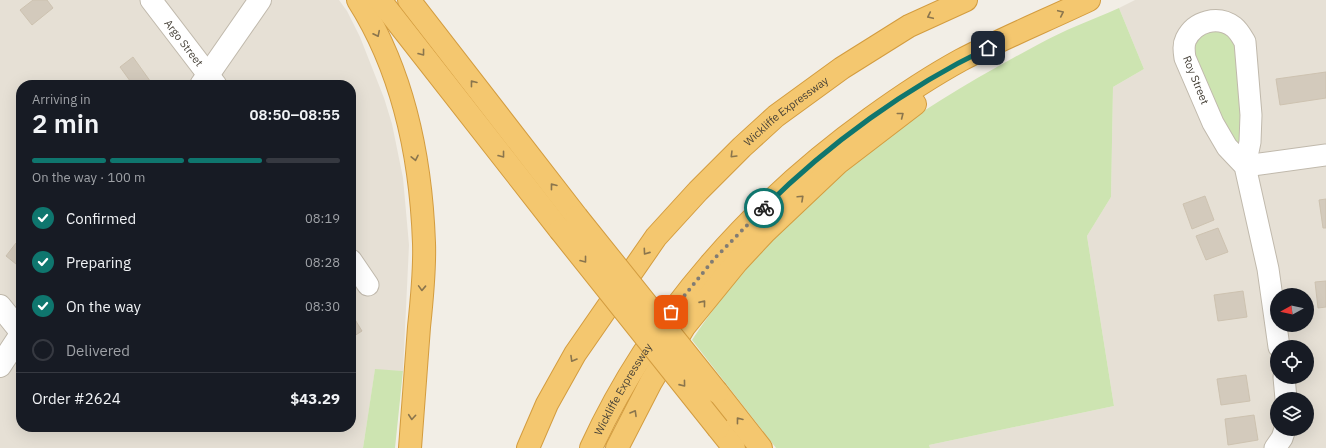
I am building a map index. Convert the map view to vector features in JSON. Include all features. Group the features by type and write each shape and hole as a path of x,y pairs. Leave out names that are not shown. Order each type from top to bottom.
{"highway":[{"path":"358,0 379,38 391,66 407,119 418,175 424,244 422,298 410,448"},
{"path":"380,0 568,223 717,392 762,448"},
{"path":"409,0 568,223 734,448"},
{"name":"Wickliffe Expressway","path":"528,448 547,404 575,354 656,237 698,191 742,147 776,116 842,68 909,26 966,0"},
{"name":"Wickliffe Expressway","path":"591,448 622,388 671,312 715,258 799,174 850,133 902,96 961,61 1089,0"},
{"path":"617,448 651,382 684,327 737,262 765,232 844,159 934,90 991,56 1029,28"}],"street":[{"name":"Argo Street","path":"151,0 207,80"},
{"path":"209,80 260,0"},
{"name":"Roy Street","path":"1245,166 1227,147 1213,123 1185,58 1184,48 1186,40 1191,31 1205,22 1216,20 1226,22 1239,32 1245,42 1251,115 1250,142 1245,166 1268,269 1279,340"},
{"path":"1245,166 1326,155"},
{"path":"356,267 368,285"},
{"path":"0,306 16,327"},
{"path":"0,366 16,341"},
{"path":"1275,448 1283,436"}],"shaded area":[{"path":"0,0 339,0 347,11 360,37 384,98 392,124 403,178 409,245 403,371 375,370 363,448 0,448"},
{"path":"1135,0 1326,0 1326,448 930,448 929,445 1114,406 1087,236 1111,197 1113,87 1144,69 1119,8"}],"green space":[{"path":"1119,8 1144,69 1113,87 1111,197 1087,236 1114,406 929,445 930,448 776,448 692,340 714,309 738,279 798,214 846,169 887,137 950,94 994,68 1058,34"},
{"path":"1234,27 1245,166 1227,147 1186,40 1191,31"},
{"path":"375,369 403,371 395,448 363,448"}],"building":[{"path":"33,0 47,0 53,8 32,25 20,10"},
{"path":"133,57 149,80 129,80 120,67"},
{"path":"1326,72 1326,98 1280,105 1276,79"},
{"path":"1205,196 1214,220 1192,229 1183,204"},
{"path":"1326,199 1326,228 1323,228 1319,200"},
{"path":"1218,228 1228,252 1206,260 1196,236"},
{"path":"16,243 16,264 6,256"},
{"path":"1326,281 1326,307 1318,308 1315,282"},
{"path":"1243,291 1247,317 1218,321 1214,295"},
{"path":"356,321 362,331 356,335"},
{"path":"1246,375 1250,401 1221,405 1217,379"},
{"path":"1254,415 1258,440 1228,445 1225,419"}],"way so far":[{"path":"671,312 715,258 764,208"}],"route":[{"path":"764,208 799,174 850,133 902,96 961,61 988,48"}]}
